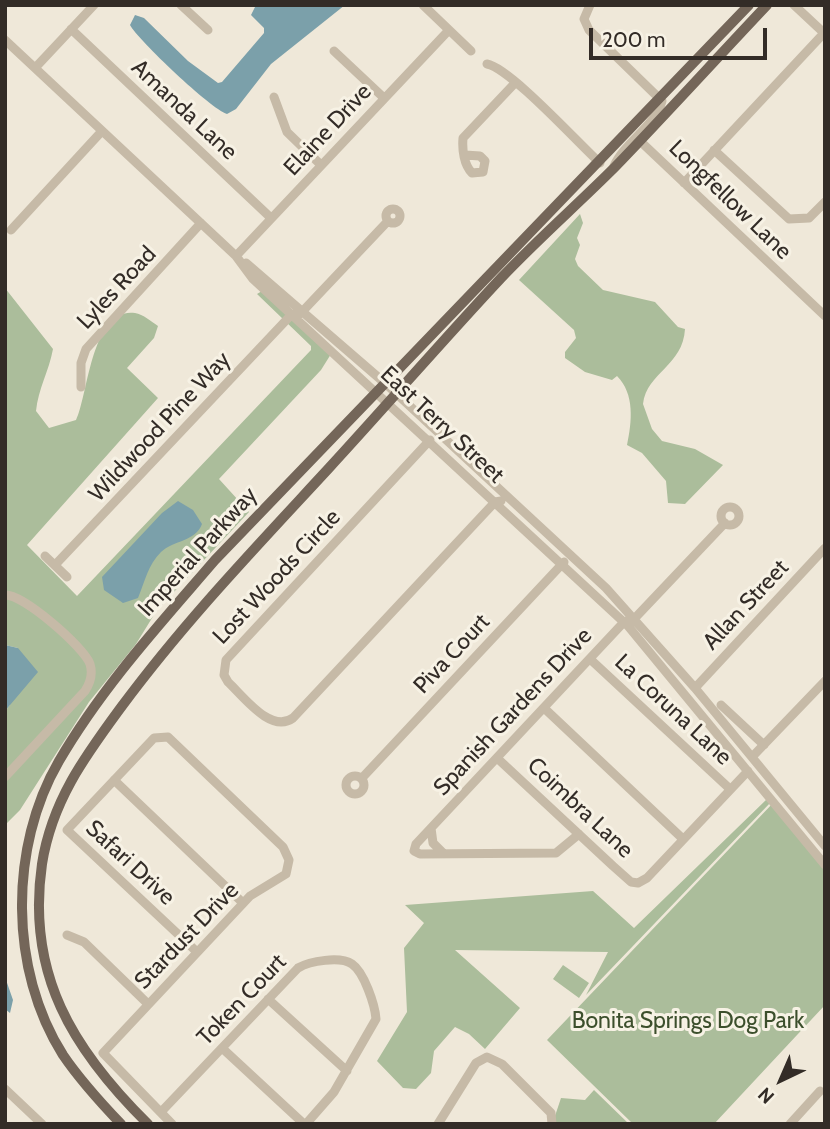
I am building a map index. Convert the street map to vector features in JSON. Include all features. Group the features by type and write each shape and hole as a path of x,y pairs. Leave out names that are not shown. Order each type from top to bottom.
{"main road":[{"name":"Imperial Parkway","path":"121,1124 90,1091 62,1054 41,1011 28,966 21,909 26,854 39,804 58,762 132,657 215,560 509,252 600,163 748,5"},
{"name":"Imperial Parkway","path":"148,1124 100,1074 78,1045 56,999 43,952 40,908 42,863 57,808 75,770 147,672 211,595 534,244 640,141 767,5"}],"street":[{"path":"34,68 94,5"},
{"path":"181,5 208,30"},
{"path":"423,5 471,51"},
{"path":"590,5 584,19 589,30 660,99"},
{"path":"684,183 824,32 794,5"},
{"name":"Amanda Lane","path":"71,29 271,218"},
{"name":"Elaine Drive","path":"236,256 449,30"},
{"path":"5,40 236,256"},
{"path":"334,51 384,98"},
{"path":"487,64 494,65 515,83 600,163"},
{"path":"465,155 463,138 515,83"},
{"path":"274,97 287,132 321,165"},
{"name":"Imperial Parkway","path":"612,169 624,148 657,112 662,103 660,99"},
{"path":"11,230 102,131"},
{"name":"Longfellow Lane","path":"640,141 825,316"},
{"path":"714,150 789,219 796,221 808,218 825,202"},
{"name":"Wildwood Pine Way","path":"55,565 388,221"},
{"name":"Lyles Road","path":"81,387 81,363 86,349 201,223"},
{"name":"East Terry Street","path":"236,256 393,398 430,440 624,622 823,859"},
{"path":"393,398 553,539 635,618 825,846"},
{"name":"Lost Woods Circle","path":"430,440 226,660 224,675 244,696 272,722 279,724 293,719 495,502"},
{"path":"495,502 504,502 540,533 553,539"},
{"path":"624,622 635,618 725,523"},
{"name":"Allan Street","path":"695,688 825,548"},
{"name":"Piva Court","path":"362,778 570,555"},
{"path":"45,556 67,577"},
{"path":"5,595 25,600 74,645 88,660 92,676 85,691 5,777"},
{"name":"Spanish Gardens Drive","path":"579,834 556,853 420,854 415,851 416,844 624,622"},
{"name":"La Coruna Lane","path":"590,659 730,789"},
{"path":"752,757 825,681"},
{"path":"721,705 764,745"},
{"path":"544,708 683,839 748,771"},
{"name":"Stardust Drive","path":"114,780 154,738 161,735 167,737 287,853 289,868 286,874 243,903 103,1053 161,1112"},
{"name":"Coimbra Lane","path":"497,758 632,882 638,883 647,878 683,839"},
{"path":"114,780 243,903"},
{"name":"Safari Drive","path":"114,780 67,830 197,952"},
{"name":"Spanish Gardens Drive","path":"431,828 433,843 444,854"},
{"path":"67,935 84,942 148,1004"},
{"name":"Token Court","path":"161,1112 304,964 338,961 351,964 363,983 376,1019 328,1101 305,1124"},
{"path":"268,999 346,1071"},
{"path":"222,1048 305,1124"},
{"path":"438,1124 476,1063 487,1057 497,1060 533,1094 551,1113 553,1122"},
{"path":"5,1089 43,1124"},
{"path":"790,1124 820,1091"},
{"path":"161,1112 172,1124"}],"green space":[{"path":"580,214 583,223 577,238 580,245 575,259 578,266 603,290 655,302 678,327 685,329 678,352 651,384 643,404 652,429 662,441 695,449 723,465 685,504 668,503 666,481 642,453 627,445 631,409 623,383 617,376 612,380 585,372 565,358 565,352 576,338 574,330 519,280"},
{"path":"5,288 53,349 36,411 49,428 76,420 100,338 109,324 120,315 135,313 158,326 154,338 127,368 158,398 27,545 77,596 311,350 311,346 257,294 262,291 331,354 321,370 219,479 249,512 157,610 136,644 89,702 20,810 5,825 5,711 10,705 18,648 5,645"},
{"path":"767,799 770,803 586,995 608,952 455,950 520,1008 485,1049 469,1034 455,1027 434,1051 431,1073 416,1089 403,1088 377,1061 407,1012 404,948 424,923 405,905 593,891 634,928"},
{"name":"Bonita Springs Dog Park","path":"774,802 825,865 825,1005 714,1124 633,1124 547,1040"},
{"path":"563,965 589,983 579,998 553,979"},
{"path":"594,1090 629,1124 548,1124 555,1116 561,1098 585,1100"}],"water":[{"path":"256,5 345,5 271,64 236,109 227,114 206,100 176,73 146,45 130,25 135,15 144,18 188,61 218,83 222,82 264,33 264,28 251,15"},
{"path":"178,501 193,510 202,524 199,530 161,552 150,568 138,598 123,603 104,590 102,577 162,513"},
{"path":"5,645 18,648 38,672 5,711"},
{"path":"5,977 13,1000 10,1013 5,1009"}]}
